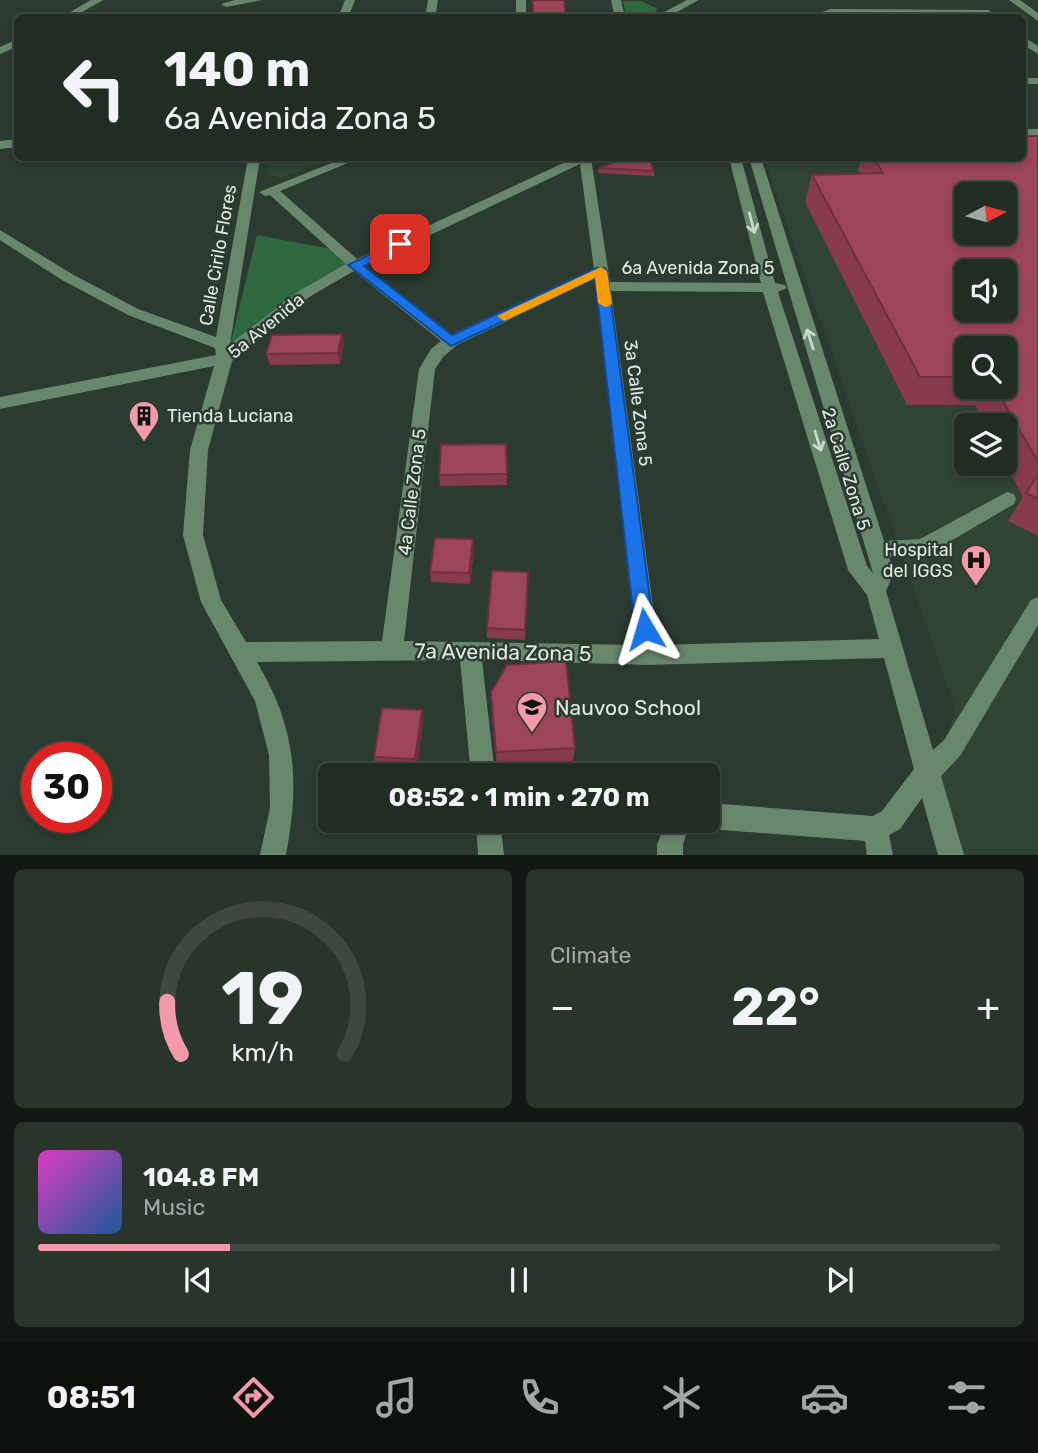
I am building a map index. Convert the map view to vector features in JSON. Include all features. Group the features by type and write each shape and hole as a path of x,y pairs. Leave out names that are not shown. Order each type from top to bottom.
{"street":[{"path":"72,14 98,0"},
{"path":"224,2 257,0"},
{"path":"665,14 694,0"},
{"path":"972,0 990,14"},
{"path":"1014,0 1038,18"},
{"path":"823,14 938,14"},
{"name":"Calle Cirilo Flores","path":"223,352 254,161"},
{"path":"249,199 346,161"},
{"name":"5a Avenida","path":"273,855 282,808 281,755 266,698 211,602 193,535 199,450 223,352 244,340 304,294 355,265 578,161"},
{"name":"3a Calle Zona 5","path":"584,161 602,279 648,655"},
{"name":"2a Calle Zona 5","path":"736,161 769,287 858,570 876,591 884,572 756,161"},
{"path":"272,190 355,265 451,341"},
{"path":"0,234 67,277 133,312 223,352"},
{"name":"6a Avenida Zona 5","path":"451,341 602,279 794,288"},
{"name":"4a Calle Zona 5","path":"392,651 427,369 437,353 451,341"},
{"path":"0,403 152,371 223,352"},
{"path":"877,549 923,547 1007,499"},
{"path":"876,591 951,855"},
{"path":"720,817 875,829 891,820 926,773 952,748 1038,607"},
{"name":"7a Avenida Zona 5","path":"239,652 470,650 648,655 892,648"},
{"path":"470,650 482,763"},
{"path":"875,829 880,855"},
{"path":"489,833 491,855"},
{"path":"670,855 675,833"}],"shaded area":[{"name":"Hospital del IGGS","path":"1038,142 1038,854 955,854 935,772 956,710 765,161 1026,161 1026,154"},
{"path":"268,161 330,161 280,178 267,174"}],"green space":[{"path":"623,1 641,1 658,9 652,14 625,14"},
{"path":"257,235 331,249 351,268 228,354"}],"building":[{"path":"533,0 564,0 566,14 533,14"},
{"path":"1026,136 1038,136 1038,462 1017,425 1017,413 1010,413 1002,399 1017,399 1017,336 954,336 954,377 920,377 812,175 883,173 876,161 1026,161"},
{"path":"618,161 650,161 654,171 599,168"},
{"path":"342,334 338,353 266,354 272,335"},
{"path":"506,444 507,474 439,475 441,445"},
{"path":"1038,475 1038,499 1026,493"},
{"path":"435,538 473,539 469,573 430,572"},
{"path":"492,571 528,572 525,630 487,628"},
{"name":"Nauvoo School","path":"566,661 575,748 496,752 491,692 507,665"},
{"path":"382,708 422,710 415,759 374,757"}],"slow traffic":[{"path":"504,316 601,271 605,303"}],"place":[{"name":"Tienda Luciana","path":"144,443"},
{"name":"Hospital del IGGS","path":"976,587"},
{"name":"Nauvoo School","path":"532,734"}],"route":[{"path":"400,244 355,265 451,341 601,271 645,629"}]}
